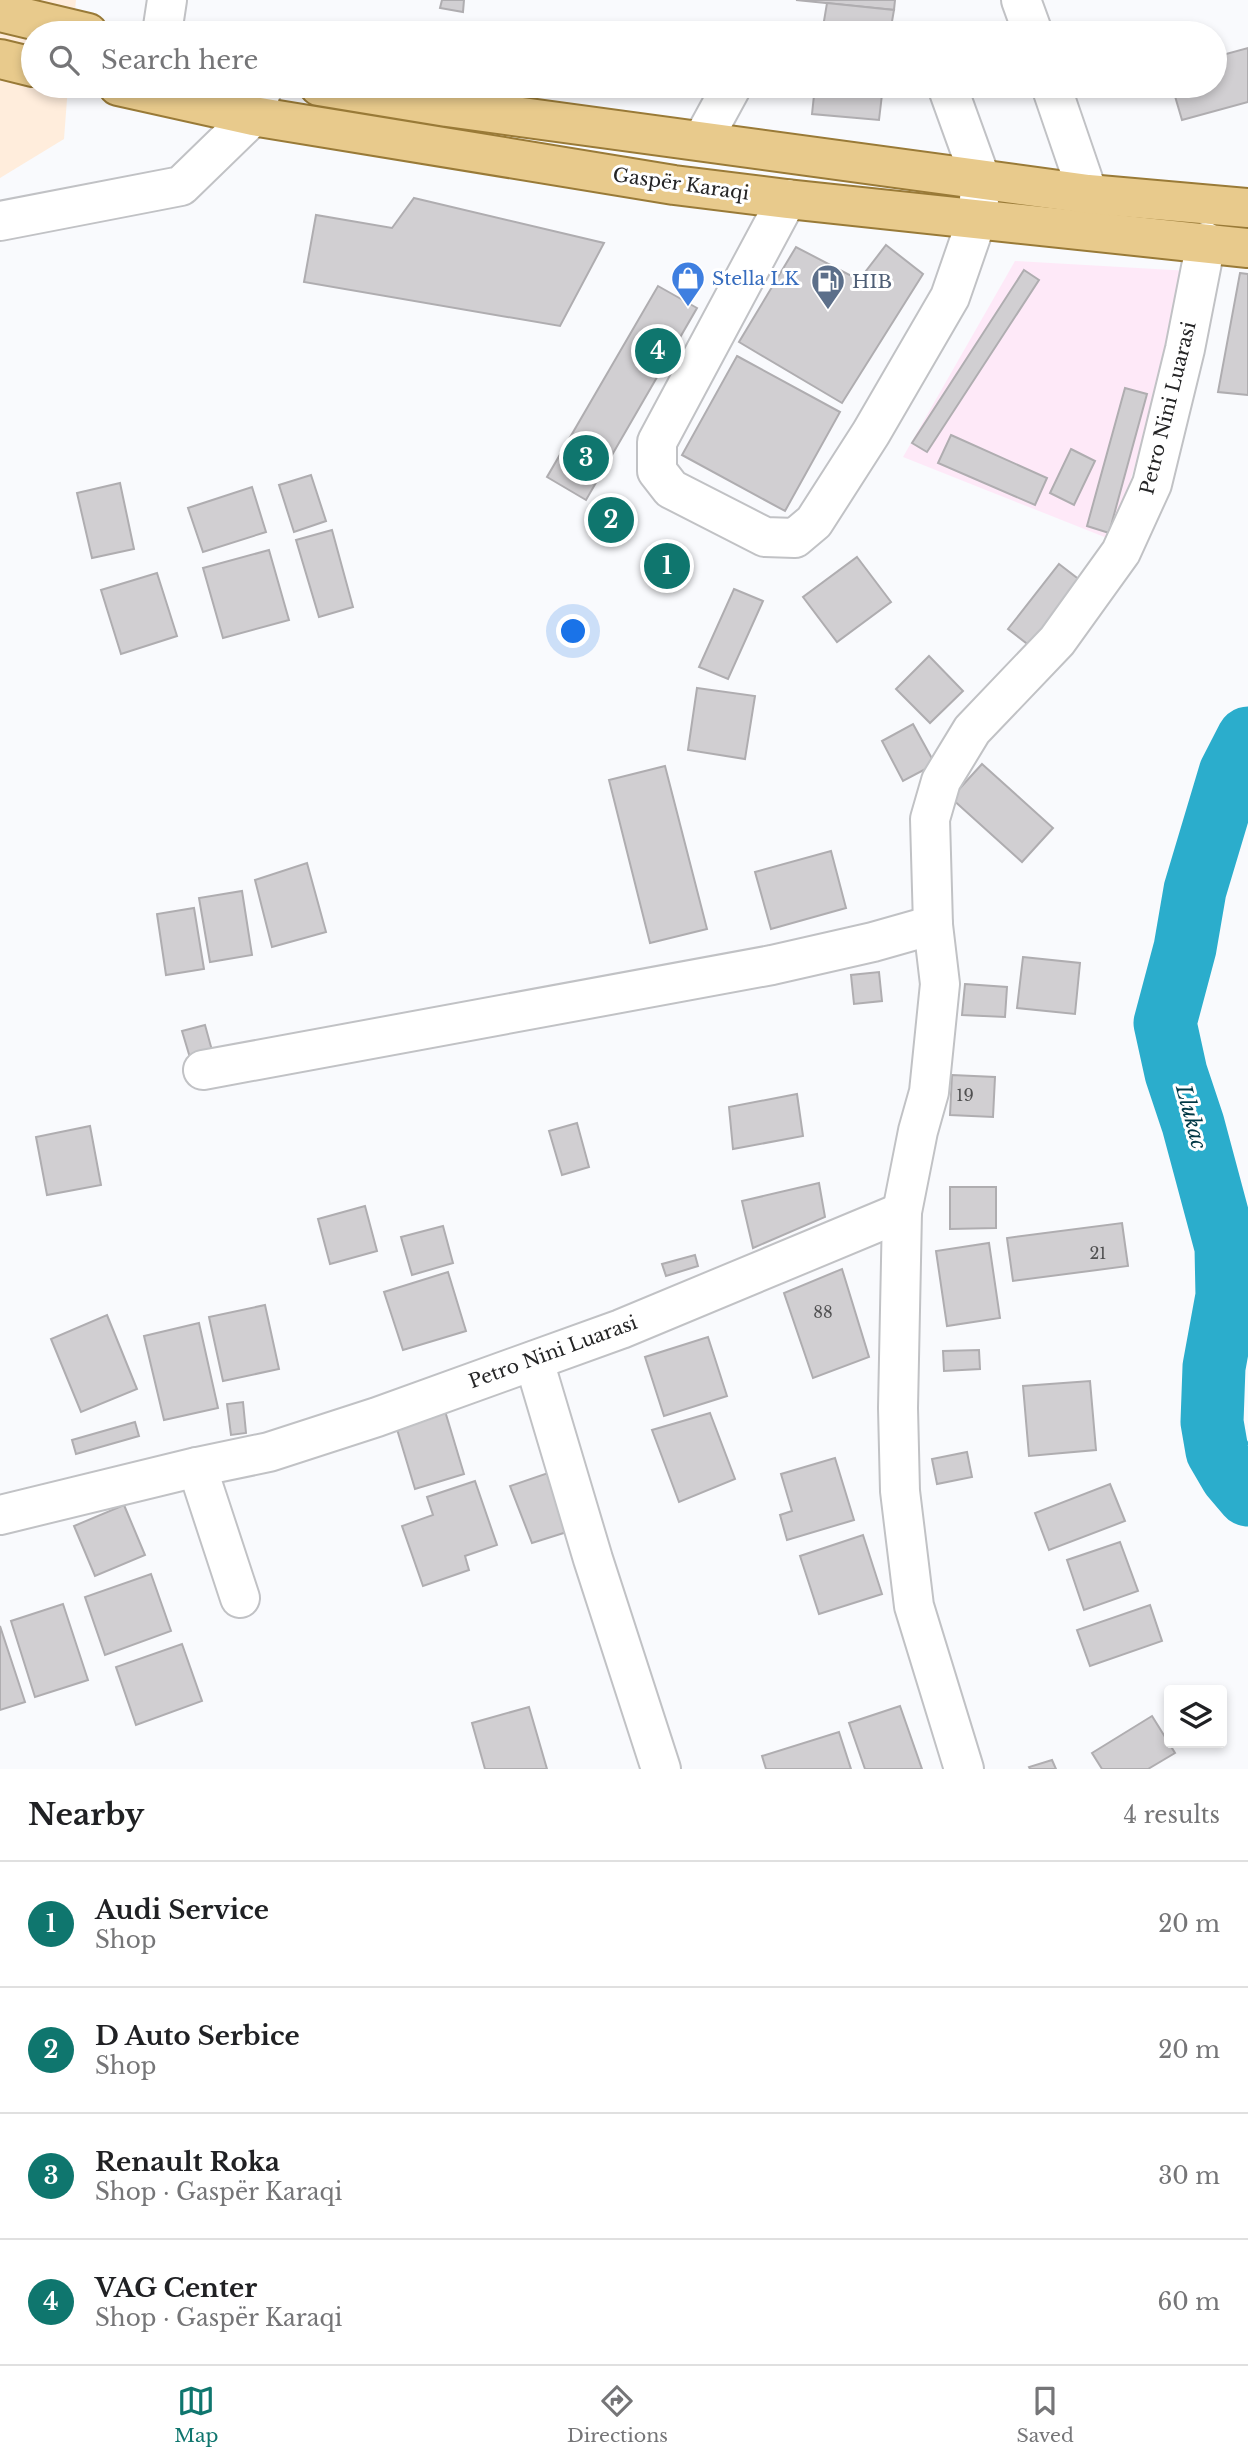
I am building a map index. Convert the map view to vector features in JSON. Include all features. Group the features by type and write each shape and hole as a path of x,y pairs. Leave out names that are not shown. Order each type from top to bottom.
{"main road":[{"path":"0,12 38,21"},
{"path":"0,60 21,64"},
{"name":"Gaspër Karaqi","path":"230,98 258,101 674,185 787,200 1248,248"},
{"path":"392,98 1088,194 1248,208"}],"street":[{"path":"164,21 167,0"},
{"path":"1021,0 1029,21"},
{"path":"702,141 725,98"},
{"path":"787,200 657,442 657,471 671,489 765,537 795,538 814,523 871,433 950,297 978,219 981,180 951,98"},
{"path":"1055,98 1088,194"},
{"path":"0,221 181,186 258,101"},
{"name":"Petro Nini Luarasi","path":"964,1769 914,1606 900,1491 898,1408 902,1212 918,1131 929,1092 940,984 933,925 930,819 941,780 972,730 1057,641 1121,552 1152,484 1185,349 1206,242"},
{"path":"203,1070 772,965 933,925"},
{"name":"Petro Nini Luarasi","path":"0,1515 269,1452 377,1417 621,1329 902,1212"},
{"path":"534,1362 593,1559 661,1769"},
{"path":"197,1467 240,1598"}],"shaded area":[{"path":"0,0 76,0 74,21 21,21 21,98 67,98 64,139 0,178"},
{"path":"1015,261 1190,271 1158,391 1112,540 903,457"}],"building":[{"path":"442,0 464,0 463,12 440,8"},
{"path":"796,0 895,0 894,10"},
{"path":"827,3 894,10 892,21 824,21"},
{"path":"1248,48 1248,102 1182,120 1176,98 1227,98 1227,54"},
{"path":"814,98 882,98 879,120 812,114"},
{"path":"414,198 604,243 560,326 304,282 316,215 392,228"},
{"name":"HIB","path":"886,245 923,274 842,403 739,342 796,247 859,280"},
{"path":"1024,270 1039,280 927,452 912,443"},
{"path":"1240,273 1248,274 1248,395 1218,392"},
{"path":"658,286 697,308 586,500 547,477"},
{"path":"737,356 840,412 785,511 682,455"},
{"path":"1125,388 1147,394 1109,533 1087,526"},
{"path":"951,435 1047,478 1035,505 938,463"},
{"path":"1071,449 1095,461 1074,505 1050,493"},
{"path":"311,475 326,521 294,532 279,485"},
{"path":"120,483 134,549 92,558 77,493"},
{"path":"252,487 266,532 203,552 188,508"},
{"path":"332,530 353,607 319,617 296,540"},
{"path":"269,550 289,620 223,638 203,568"},
{"path":"857,557 891,602 837,642 803,597"},
{"path":"1059,564 1081,581 1030,646 1008,629"},
{"path":"157,573 177,636 121,654 101,590"},
{"path":"734,589 763,601 728,679 699,667"},
{"path":"929,656 963,691 930,723 896,689"},
{"path":"697,688 755,696 745,759 688,750"},
{"path":"913,724 935,764 903,781 882,741"},
{"path":"982,764 1053,828 1022,862 951,798"},
{"path":"665,766 707,929 650,943 609,780"},
{"path":"831,851 846,908 771,929 755,872"},
{"path":"307,863 326,932 272,947 255,880"},
{"path":"242,891 252,955 210,962 199,898"},
{"path":"194,908 204,969 166,975 157,914"},
{"path":"1023,957 1080,963 1075,1014 1017,1008"},
{"path":"879,972 882,1001 854,1004 851,975"},
{"path":"965,984 1007,987 1005,1017 962,1015"},
{"path":"205,1025 213,1054 191,1061 182,1031"},
{"path":"952,1075 995,1077 993,1117 950,1115"},
{"path":"797,1094 803,1136 733,1149 729,1107"},
{"path":"577,1123 589,1167 562,1175 549,1131"},
{"path":"90,1126 101,1185 47,1195 36,1137"},
{"path":"819,1183 825,1217 753,1248 742,1201"},
{"path":"950,1187 996,1187 996,1228 950,1229"},
{"path":"365,1206 377,1251 330,1264 318,1219"},
{"path":"1122,1223 1128,1266 1013,1281 1007,1238"},
{"path":"443,1226 453,1263 412,1275 401,1237"},
{"path":"989,1243 1000,1318 947,1326 936,1251"},
{"path":"695,1255 698,1266 666,1276 662,1264"},
{"path":"842,1269 869,1357 813,1378 784,1293"},
{"path":"448,1272 466,1331 403,1350 384,1292"},
{"path":"265,1305 279,1369 223,1381 209,1317"},
{"path":"107,1315 137,1389 81,1412 51,1339"},
{"path":"199,1323 218,1408 164,1420 144,1336"},
{"path":"708,1337 727,1396 664,1416 645,1357"},
{"path":"979,1350 980,1369 944,1371 943,1351"},
{"path":"1090,1381 1096,1450 1029,1456 1023,1386"},
{"path":"243,1402 246,1433 231,1435 227,1404"},
{"path":"445,1411 464,1474 415,1489 396,1426"},
{"path":"710,1413 735,1479 679,1502 652,1430"},
{"path":"135,1422 139,1436 76,1454 72,1440"},
{"path":"967,1452 972,1477 937,1484 932,1459"},
{"path":"835,1458 854,1520 787,1540 780,1515 792,1511 781,1474"},
{"path":"551,1472 570,1531 532,1543 510,1486"},
{"path":"475,1481 497,1545 465,1556 469,1570 423,1586 402,1526 433,1515 427,1497"},
{"path":"1110,1484 1125,1521 1049,1550 1035,1513"},
{"path":"124,1505 145,1555 95,1576 74,1526"},
{"path":"863,1535 882,1594 819,1614 800,1556"},
{"path":"1120,1542 1138,1591 1084,1610 1067,1560"},
{"path":"151,1574 171,1631 105,1655 85,1597"},
{"path":"63,1604 88,1680 35,1697 11,1621"},
{"path":"1150,1605 1162,1641 1090,1666 1077,1630"},
{"path":"0,1626 25,1702 0,1710"},
{"path":"182,1644 202,1701 136,1725 116,1667"},
{"path":"900,1706 922,1769 865,1769 849,1723"},
{"path":"529,1707 547,1769 485,1769 472,1723"},
{"path":"1152,1716 1164,1735 1164,1748 1172,1748 1175,1753 1148,1769 1102,1769 1092,1753"},
{"path":"839,1732 851,1769 766,1769 762,1756"},
{"path":"1052,1760 1056,1769 1029,1767"}],"waterway":[{"name":"Llukac","path":"1248,738 1230,773 1195,890 1185,948 1165,1023 1176,1073 1193,1124 1226,1247 1227,1296 1214,1367 1212,1422 1217,1451 1231,1475 1248,1495"}],"place":[{"name":"Stella LK","path":"688,308"},
{"name":"HIB","path":"828,311"},
{"name":"VAG Center","path":"658,351"},
{"name":"Renault Roka","path":"586,458"},
{"name":"D Auto Serbice","path":"611,520"},
{"name":"Audi Service","path":"667,566"}]}
